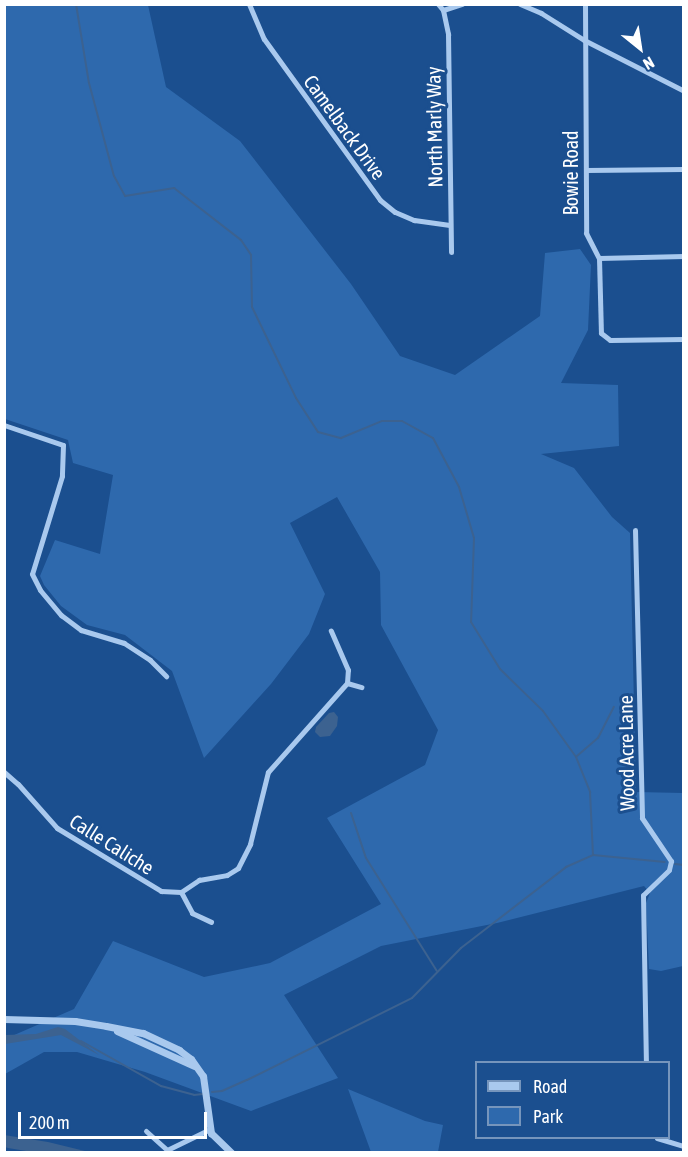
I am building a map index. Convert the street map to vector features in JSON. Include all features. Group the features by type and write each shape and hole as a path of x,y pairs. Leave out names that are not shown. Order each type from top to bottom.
{"street":[{"name":"Camelback Drive","path":"249,4 264,39 380,200 395,212 414,220 450,225"},
{"path":"438,4 443,10 462,4"},
{"path":"520,4 541,13 584,40 684,91"},
{"name":"Bowie Road","path":"585,4 586,233 599,258 601,333 610,340 684,339"},
{"name":"North Marly Way","path":"443,10 449,54 451,252"},
{"path":"586,170 684,169"},
{"path":"599,258 684,256"},
{"path":"4,426 63,445 62,476 32,574 40,590 61,615 81,630 124,643 150,660 166,676"},
{"name":"Wood Acre Lane","path":"635,530 639,635 638,743 642,818 671,861 669,870 643,895 646,1061"},
{"path":"211,922 192,913 181,892 199,880 220,878 238,868 250,844 268,772 347,683 348,670 331,632"},
{"path":"347,683 361,687"},
{"name":"Calle Caliche","path":"4,772 18,784 51,823 67,835 161,891 181,892"},
{"path":"4,1019 75,1021 106,1026 198,1067 207,1088 210,1129 218,1142 231,1152"},
{"path":"146,1131 167,1150 210,1129"},
{"path":"663,1139 684,1146"}],"green space":[{"path":"5,5 148,5 166,87 240,141 351,284 400,356 455,375 540,316 545,253 580,249 591,265 588,330 561,383 618,385 619,446 541,454 574,468 612,517 630,533 636,792 683,793 683,966 661,971 649,969 646,903 650,893 644,886 497,923 381,946 284,995 338,1078 251,1111 145,1072 77,1052 44,1052 5,1074 5,1039 74,1009 113,941 204,977 270,963 381,904 327,818 425,765 438,730 381,625 380,572 337,497 290,523 325,594 309,634 271,684 204,758 172,671 125,635 87,625 61,606 44,585 40,576 55,540 100,554 113,475 73,463 68,440 5,419"},
{"path":"348,1089 425,1121 443,1125 438,1152 371,1152"}],"shaded area":[{"path":"334,712 338,717 337,726 330,736 320,737 315,732 316,727 329,713"},
{"path":"58,1027 65,1029 99,1055 61,1035 5,1044 5,1035 36,1034"},
{"path":"4,1135 89,1152 32,1152 8,1148 5,1147"}],"waterway":[{"path":"76,4 89,83 114,176 125,196 174,188 241,240 251,255 252,307 296,398 318,432 341,438 382,421 402,421 433,438 459,487 474,538 471,622 500,669 543,711 576,757 590,792 593,855"},
{"path":"577,756 598,738 614,707"},
{"path":"351,813 366,858 437,971"},
{"path":"212,1092 222,1091 247,1080 412,998 461,948 566,867 593,855 665,862"},
{"path":"675,864 684,865"},
{"path":"81,1041 161,1086 194,1095 203,1094"}]}
